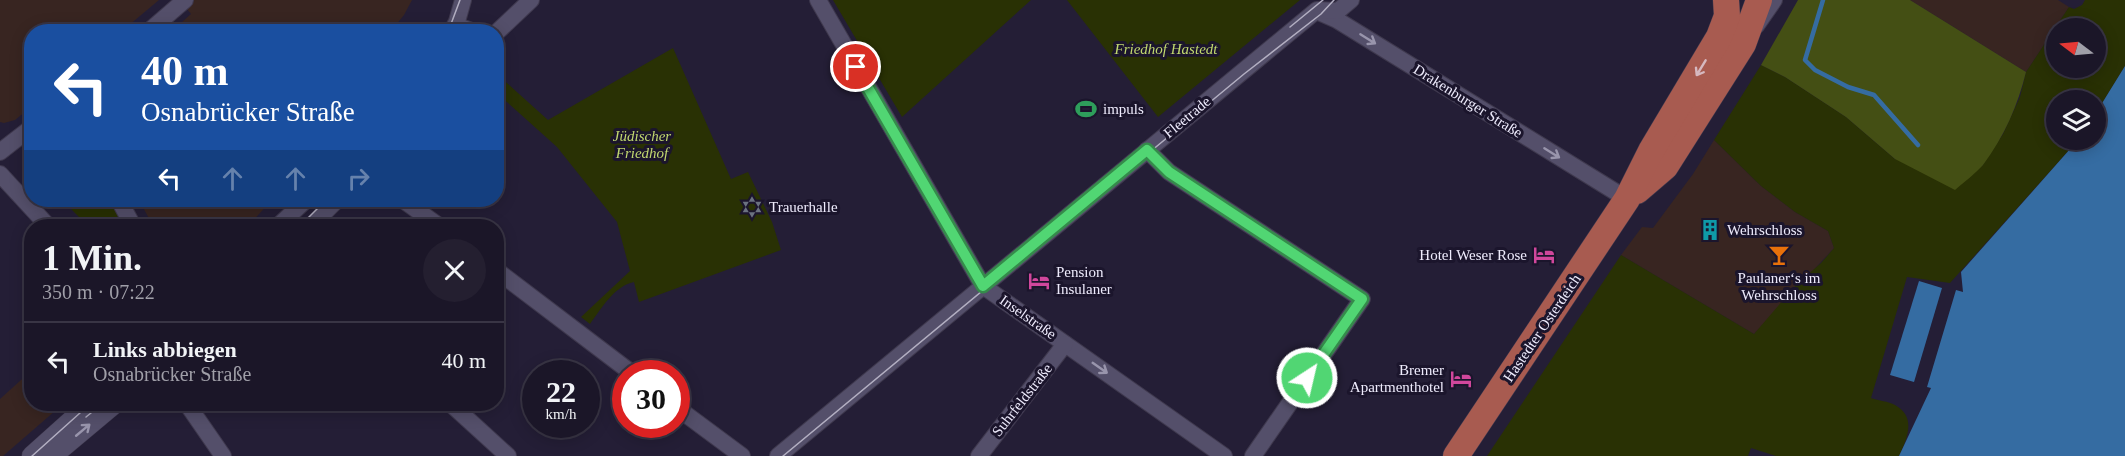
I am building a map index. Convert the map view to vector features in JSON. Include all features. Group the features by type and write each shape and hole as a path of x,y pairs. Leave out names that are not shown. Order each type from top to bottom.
{"main road":[{"path":"1743,44 1759,0"},
{"name":"Hastedter Osterdeich","path":"1456,456 1628,199 1651,152 1719,38 1730,5"},
{"name":"Hastedter Osterdeich","path":"1628,199 1665,167 1743,44"}],"street":[{"path":"157,24 185,0"},
{"path":"455,24 463,0"},
{"path":"504,25 531,0"},
{"name":"Inselstraße","path":"818,0 983,286 1224,456"},
{"name":"Fleetrade","path":"778,456 1147,150 1316,5 1338,11 1351,0"},
{"name":"Hastedter Osterdeich","path":"1743,44 1774,0"},
{"name":"Drakenburger Straße","path":"1316,5 1628,199"},
{"path":"0,152 24,133"},
{"path":"1147,150 1169,172 1362,299 1253,456"},
{"path":"0,174 24,200"},
{"path":"30,207 42,219"},
{"path":"286,219 298,207"},
{"path":"318,219 330,207"},
{"path":"413,207 429,219"},
{"path":"504,276 615,360"},
{"name":"Suhrfeldstraße","path":"979,456 1065,344"},
{"path":"32,456 82,411"},
{"path":"52,456 106,411"},
{"path":"193,411 224,456"},
{"path":"459,411 508,456"},
{"path":"690,417 742,456"}],"shaded area":[{"path":"0,0 159,0 130,24 24,24 24,113 15,120 0,122"},
{"path":"180,0 412,0 397,24 180,24 191,14"},
{"path":"1910,0 2058,0 2069,7 2062,18 2046,18 2046,42 2026,72"},
{"path":"1714,140 1761,186 1795,212 1828,231 1834,248 1754,334 1621,255 1642,227 1653,228 1693,174"},
{"path":"143,207 266,207 254,219 149,219"},
{"path":"24,377 24,411 55,411 3,456 0,456 0,399"}],"green space":[{"path":"833,0 1031,0 902,117"},
{"name":"Friedhof Hastedt","path":"1067,0 1300,0 1158,117"},
{"path":"1798,0 1910,0 2026,72 2009,120 1983,165 1955,190 1895,159 1846,117 1785,77 1761,65"},
{"path":"2085,0 2125,0 2125,66 2106,97 2106,90 2046,90 2046,150 2069,150 1950,283 1907,277 1871,398 1895,405 1906,416 1907,436 1899,456 1776,456 1751,448 1748,456 1487,456 1621,255 1754,334 1796,285 1834,248 1828,231 1795,212 1761,186 1714,140 1761,65 1785,77 1846,117 1895,159 1982,166 2003,134 2020,97 2026,72 2046,42 2046,78 2106,78 2106,18 2062,18 2069,7 2074,9 2082,5"},
{"name":"Jüdischer Friedhof","path":"673,48 731,179 748,172 772,222 781,250 639,302 634,282 627,284 614,293 590,324 581,317 630,271 617,222 557,147 504,99 504,80 548,120"},
{"path":"69,207 116,207 119,212 117,219 81,219"}],"water":[{"path":"2125,66 2125,456 1899,456 1931,388 1927,387 1956,290 1963,292 1961,272 2069,150 2106,150 2106,97"},
{"path":"1919,281 1942,288 1914,382 1890,375"}],"waterway":[{"path":"1823,0 1805,60 1815,70 1848,87 1874,95 1918,145"}],"tram line":[{"path":"451,24 460,0"},
{"path":"1290,27 1323,0"},
{"path":"783,456 1244,74 1321,14 1334,0"},
{"path":"307,219 319,207"},
{"path":"32,456 82,411"},
{"path":"86,417 93,411"}],"place":[{"name":"impuls","path":"1086,109"},
{"name":"Trauerhalle","path":"752,207"},
{"name":"Wehrschloss","path":"1710,230"},
{"name":"Hotel Weser Rose","path":"1544,255"},
{"name":"Paulaner‘s im Wehrschloss","path":"1779,255"},
{"name":"Pension Insulaner","path":"1039,281"},
{"name":"Bremer Apartmenthotel","path":"1461,379"}],"route":[{"path":"856,67 983,286 1147,150 1169,172 1362,299 1307,378"}]}
